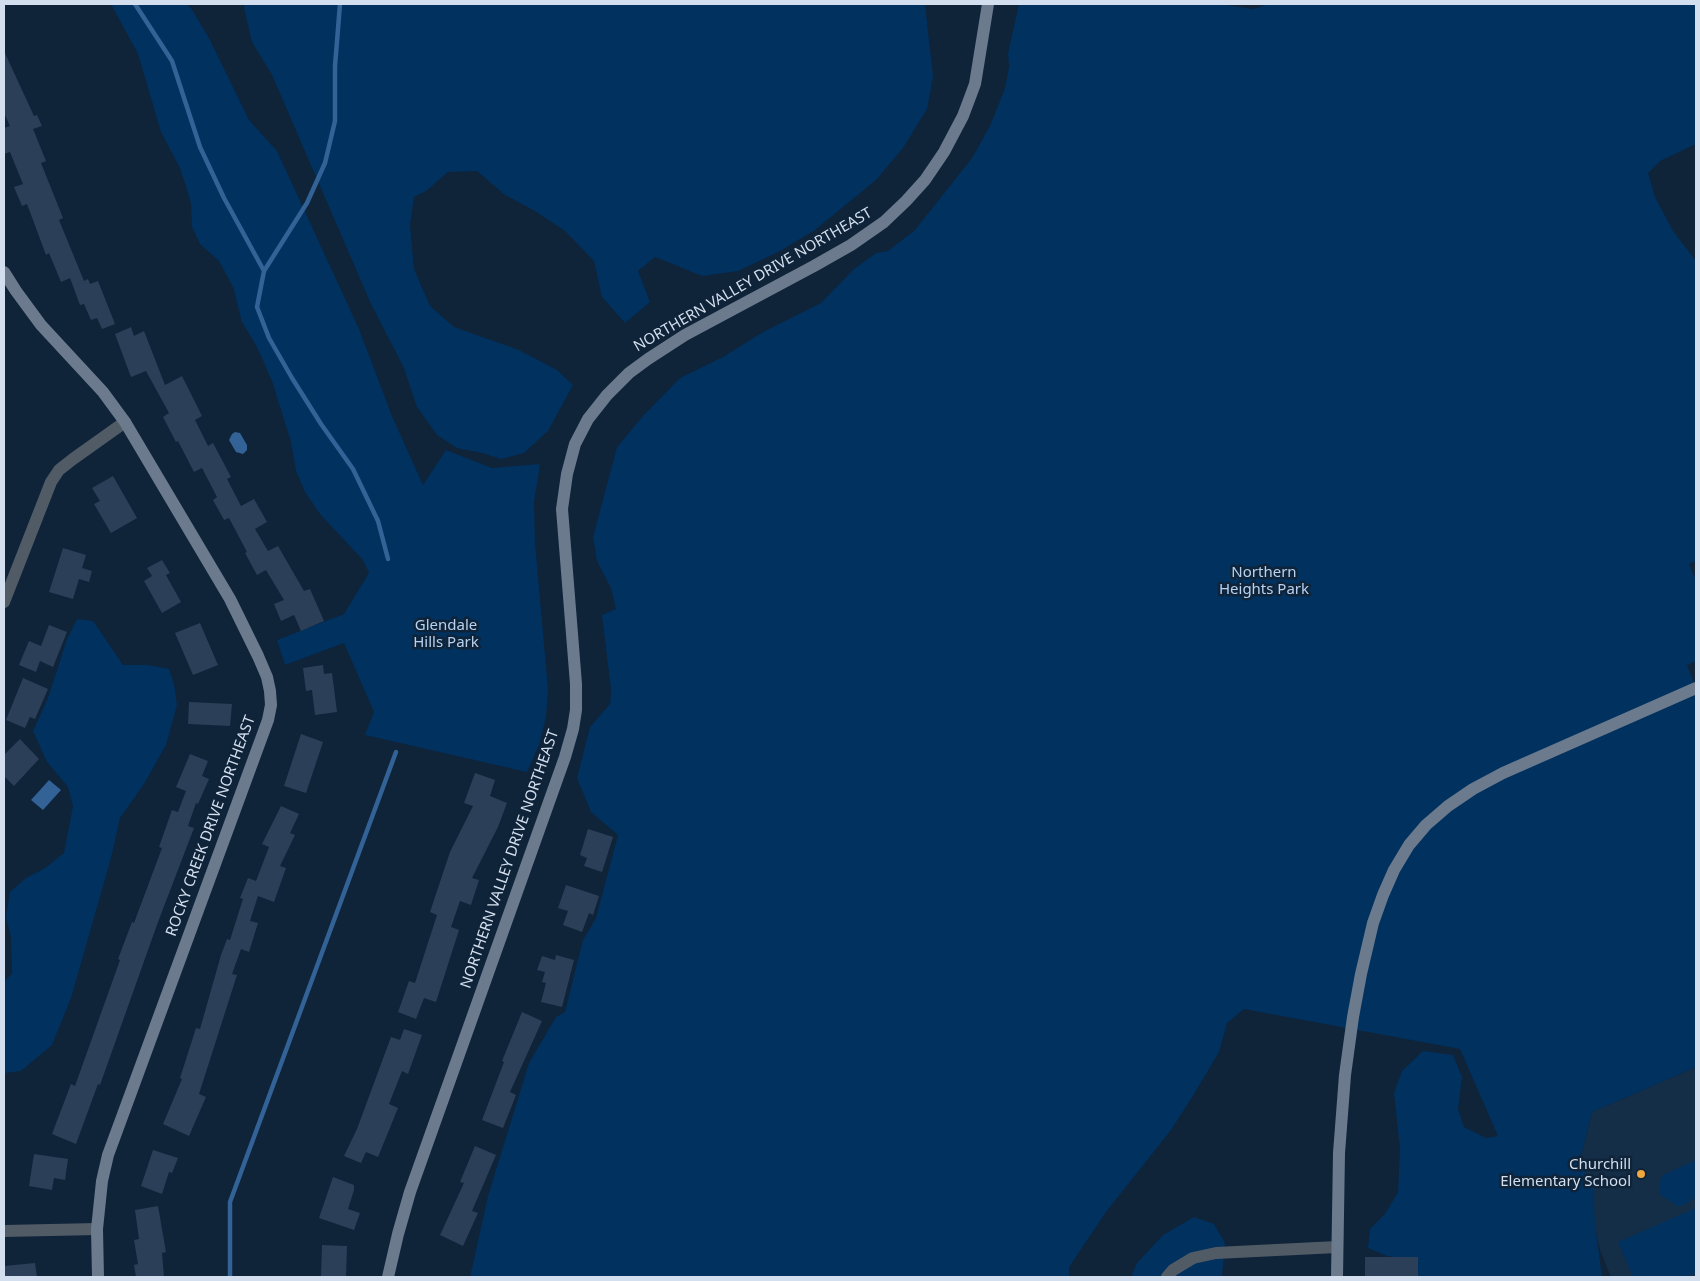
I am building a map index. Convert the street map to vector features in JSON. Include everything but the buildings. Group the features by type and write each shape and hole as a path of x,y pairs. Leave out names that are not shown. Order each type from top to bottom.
{"street":[{"name":"NORTHERN VALLEY DRIVE NORTHEAST","path":"388,1277 410,1192 565,757 573,729 576,710 576,684 562,510 567,474 575,444 588,419 607,395 629,373 648,358 685,335 851,245 884,222 906,201 925,180 944,152 963,116 975,84 988,4"},
{"name":"ROCKY CREEK DRIVE NORTHEAST","path":"4,272 41,325 103,392 125,422 230,599 267,677 271,705 268,720 108,1155 102,1181 97,1229 98,1277"},
{"path":"4,602 51,482 59,470 125,422"},
{"path":"1337,1277 1339,1153 1345,1074 1354,1009 1376,913 1394,870 1409,845 1426,825 1448,806 1488,781 1696,688"},
{"path":"4,1231 97,1229"},
{"path":"1167,1277 1173,1270 1193,1258 1216,1253 1337,1247"}],"shaded area":[{"path":"235,432 240,433 247,445 247,450 243,454 236,452 229,440"},
{"path":"49,780 61,790 43,810 31,800"},
{"name":"Churchill Elementary School","path":"1696,1067 1696,1277 1611,1277 1600,1250 1580,1160 1592,1112"}],"green space":[{"name":"Glendale Hills Park","path":"111,4 186,4 191,8 210,40 249,120 277,151 359,329 392,416 423,485 446,450 492,468 540,464 534,503 535,543 548,689 546,717 539,745 527,772 365,735 374,712 344,643 285,665 277,640 344,614 369,573 363,560 320,514 305,492 296,471 291,442 272,381 257,347 242,322 233,287 219,261 200,244 192,227 191,203 180,168 161,132 138,54"},
{"path":"245,4 925,4 933,77 927,109 903,148 876,180 815,230 780,251 738,271 702,276 655,257 638,271 650,302 625,323 602,297 594,261 565,231 535,211 505,195 477,171 448,172 426,191 414,197 410,225 414,269 430,306 454,327 519,350 557,370 573,385 548,431 524,453 501,459 457,448 437,435 417,407 404,368 371,304 272,75 252,42 244,8"},
{"name":"Northern Heights Park","path":"1019,4 1219,4 1253,9 1269,4 1696,4 1696,144 1660,161 1648,173 1655,197 1673,231 1696,261 1696,561 1689,564 1696,580 1696,661 1687,665 1696,687 1696,1067 1592,1112 1580,1160 1593,1188 1595,1224 1602,1277 1412,1277 1412,1266 1402,1258 1387,1256 1368,1248 1370,1229 1385,1214 1398,1192 1400,1149 1394,1093 1402,1071 1423,1051 1453,1055 1462,1077 1458,1109 1464,1127 1486,1138 1498,1136 1460,1049 1244,1009 1227,1023 1219,1052 1194,1094 1171,1130 1106,1212 1069,1267 1069,1277 470,1277 488,1196 529,1063 556,1017 565,1012 583,940 596,918 618,835 591,812 577,778 590,727 610,704 611,690 602,615 616,609 611,588 597,561 593,537 617,447 643,416 680,378 723,357 763,332 821,303 854,269 876,253 888,251 915,230 972,158 991,124 1005,88 1009,67 1008,53"},
{"path":"77,619 93,621 123,665 148,665 169,669 174,684 177,705 166,745 144,784 120,818 111,858 71,998 52,1045 21,1071 4,1073 4,982 12,973 11,937 6,917 10,892 26,878 45,868 64,853 73,806 68,787 47,762 33,731 48,698 67,639"},
{"path":"1696,1160 1696,1198 1679,1207 1659,1194 1661,1176"},
{"path":"1696,1208 1696,1273 1686,1277 1633,1277 1618,1242"},
{"path":"1194,1217 1214,1224 1225,1243 1222,1277 1131,1277 1137,1263 1163,1235"}],"waterway":[{"path":"135,4 172,61 200,147 224,198 264,271"},
{"path":"340,4 335,66 335,121 325,163 307,203 264,271 257,307 269,338 292,378 321,424 353,469 378,521 388,559"},
{"path":"230,1277 230,1202 396,752"}],"place":[{"name":"Churchill Elementary School","path":"1641,1174"}]}
